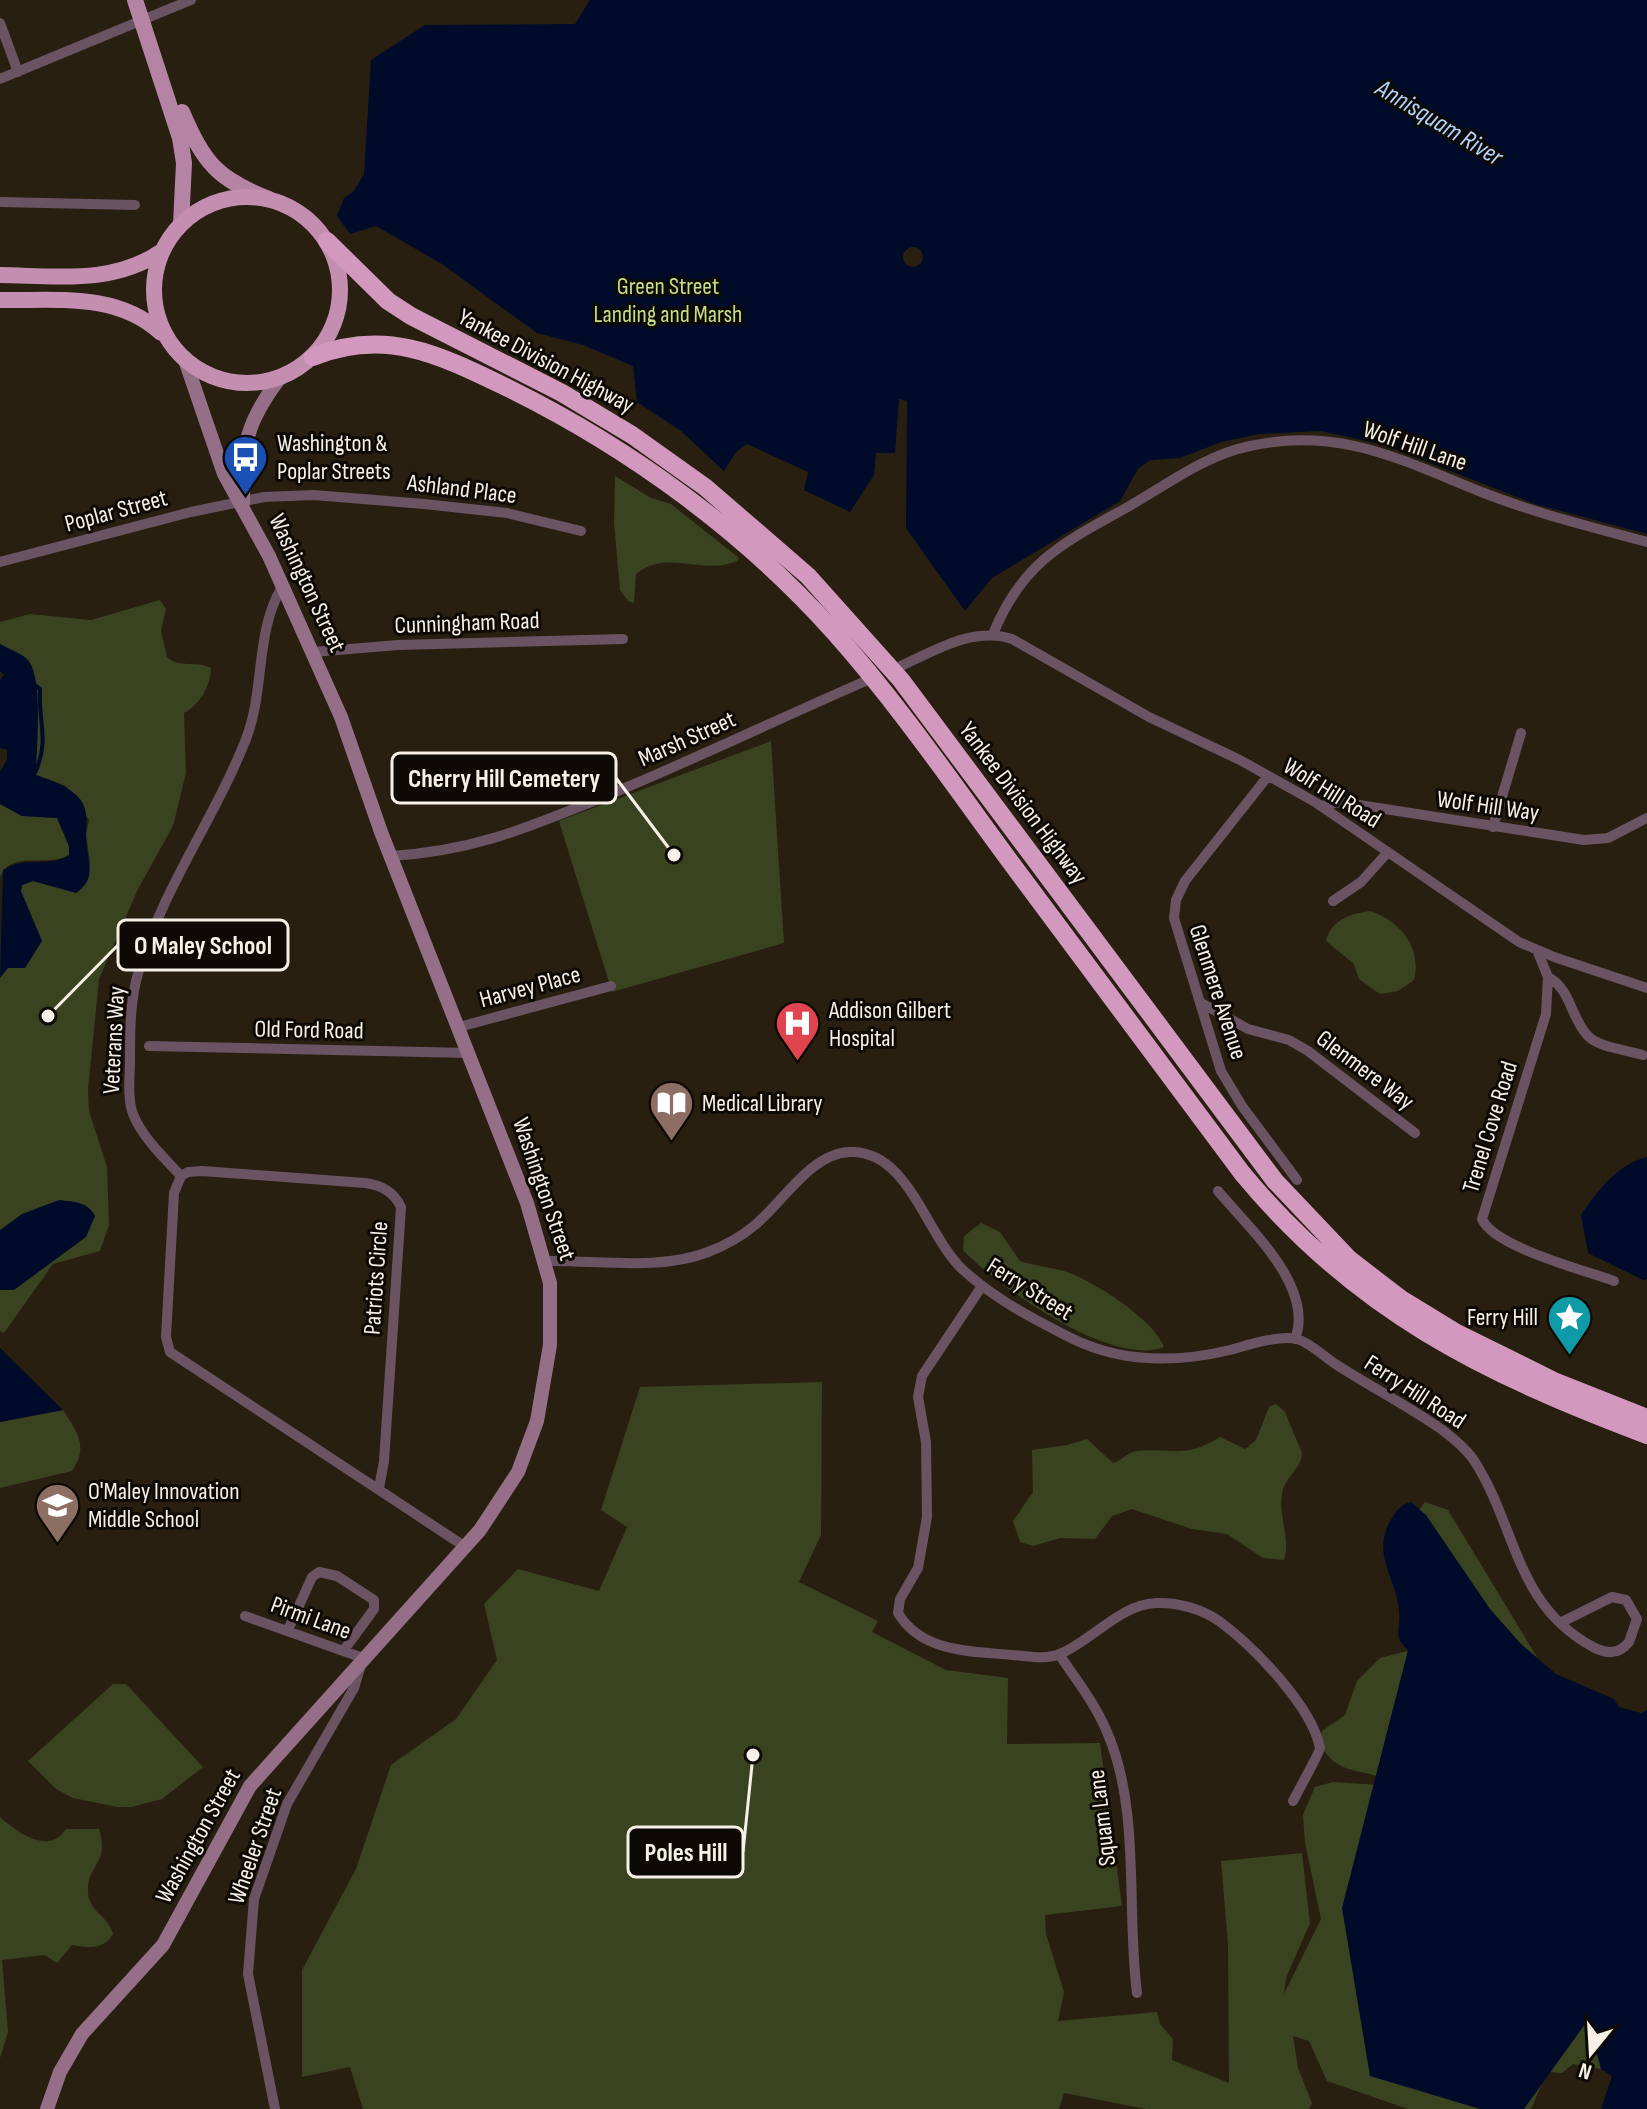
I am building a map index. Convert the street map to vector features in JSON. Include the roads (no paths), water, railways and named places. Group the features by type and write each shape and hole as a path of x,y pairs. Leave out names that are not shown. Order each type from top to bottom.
{"highway":[{"path":"0,300 116,306 143,319 168,340 185,360 221,380 240,384 279,379 313,357 332,329 340,303 338,271 327,241 302,215 269,199 230,198 196,212 181,224 162,251 154,277 154,300 168,340"},
{"name":"Yankee Division Highway","path":"327,241 388,301 411,316 574,400 705,487 792,560 885,659 1248,1148 1308,1220 1349,1259 1418,1311 1647,1435"},
{"path":"0,275 112,275 142,265 162,251"},
{"name":"Yankee Division Highway","path":"313,357 363,342 396,345 492,381 582,428 671,486 737,537 808,604 864,668 1242,1173 1285,1222 1348,1280 1418,1331 1527,1387 1613,1414 1647,1418"}],"main road":[{"path":"135,0 180,138 184,163 181,224"},
{"path":"152,46 197,145 217,172 234,186 269,199"},
{"name":"Washington Street","path":"47,2109 60,2072 82,2034 163,1945 250,1786 480,1530 518,1472 537,1421 550,1345 550,1283 546,1261 469,1053 391,856 341,717 243,504 224,474 185,360"},
{"name":"Washington Street","path":"243,504 243,451 248,426 279,379"}],"street":[{"path":"0,79 191,0"},
{"path":"0,23 18,72"},
{"path":"0,202 135,205"},
{"name":"Wolf Hill Lane","path":"993,634 1016,586 1064,544 1182,474 1231,452 1272,442 1307,440 1356,444 1405,459 1485,494 1647,542"},
{"name":"Ashland Place","path":"243,504 264,497 314,495 507,513 581,531"},
{"name":"Poplar Street","path":"0,562 191,512 243,504"},
{"name":"Veterans Way","path":"181,1176 133,1114 130,1034 133,997 138,970 159,918 223,792 247,736 262,671 272,604 282,587"},
{"name":"Wolf Hill Road","path":"993,634 1033,649 1149,717 1321,806 1504,933 1537,950 1647,988"},
{"name":"Marsh Street","path":"391,856 456,850 508,834 636,783 968,637 993,634"},
{"name":"Cunningham Road","path":"313,652 398,645 623,639"},
{"path":"1493,827 1521,733"},
{"name":"Glenmere Avenue","path":"1268,776 1199,859 1176,900 1177,933 1203,1004 1209,1037 1227,1083 1297,1180"},
{"name":"Wolf Hill Way","path":"1321,806 1340,802 1596,840 1618,834 1647,818"},
{"path":"1333,901 1361,882 1388,852"},
{"name":"Trenel Cove Road","path":"1537,950 1548,977 1543,1028 1482,1219 1486,1228 1505,1240 1614,1281"},
{"path":"1548,977 1567,997 1587,1036 1599,1043 1643,1055"},
{"name":"Harvey Place","path":"459,1027 611,986"},
{"name":"Glenmere Way","path":"1203,1004 1248,1029 1289,1040 1308,1051 1415,1133"},
{"name":"Old Ford Road","path":"149,1046 469,1053"},
{"name":"Ferry Street","path":"546,1261 664,1261 706,1253 752,1228 819,1164 848,1151 867,1154 890,1164 905,1181 937,1240 982,1286 1082,1344 1142,1359 1208,1354 1295,1339"},
{"name":"Patriots Circle","path":"181,1176 202,1171 374,1184 398,1200 401,1207 384,1461 379,1488"},
{"path":"181,1176 174,1193 166,1337 170,1352 464,1546"},
{"path":"1218,1191 1288,1279 1299,1302 1299,1328 1295,1339"},
{"path":"982,1286 969,1311 922,1376 918,1397 926,1442 927,1517 918,1568 900,1599 898,1613 917,1635 970,1653 1038,1657 1059,1654 1129,1611 1147,1604 1188,1607 1219,1621 1289,1690 1320,1748 1319,1756 1305,1774 1293,1801"},
{"name":"Ferry Hill Road","path":"1295,1339 1431,1422 1466,1451 1483,1477 1521,1571 1544,1605 1562,1622 1587,1644 1602,1652 1613,1652 1629,1642 1637,1619 1626,1600 1612,1597 1562,1622"},
{"path":"288,1630 312,1577 319,1572 337,1576 374,1600 374,1609 344,1650"},
{"name":"Pirmi Lane","path":"245,1616 363,1658"},
{"name":"Squam Lane","path":"1059,1654 1088,1693 1114,1750 1129,1830 1129,1922 1137,1993"},
{"name":"Wheeler Street","path":"275,2109 248,1974 254,1899 287,1804 311,1756 354,1688 363,1658"}],"water":[{"name":"Annisquam River","path":"590,0 1647,0 1647,534 1535,504 1384,445 1321,431 1260,434 1221,442 1180,458 1150,460 1138,469 1120,501 992,578 965,611 906,528 907,401 899,399 895,453 876,453 874,475 850,512 804,490 808,472 747,444 736,452 724,471 681,431 637,402 633,366 583,345 537,333 442,264 376,226 350,234 337,216 344,198 354,191 364,174 371,60 425,25 575,24"},
{"path":"0,644 28,660 33,669 38,698 36,775 65,787 83,804 90,867 87,881 76,893 33,881 22,885 21,891 42,941 25,968 8,968 0,978 3,870 20,863 61,859 69,855 69,846 57,818 22,816 0,804 0,772 7,759 7,750 0,748 0,680 4,675 0,671"},
{"path":"1647,1157 1647,1279 1643,1280 1588,1253 1581,1215 1618,1172"},
{"path":"59,1200 80,1203 92,1211 95,1216 86,1237 14,1290 0,1290 0,1230 22,1214"},
{"path":"0,1348 63,1410 0,1422"},
{"path":"1411,1502 1426,1515 1490,1609 1521,1644 1556,1674 1614,1699 1619,1707 1641,1713 1647,1710 1647,2109 1601,2109 1612,2076 1601,2069 1588,2020 1524,2109 1480,2109 1370,2076 1342,1908 1408,1650 1400,1641 1397,1598 1386,1565 1383,1542 1394,1515"}],"waterway":[{"path":"33,684 40,689 43,741 35,773"}],"place":[{"name":"Washington & Poplar Streets","path":"246,496"},
{"name":"Cherry Hill Cemetery","path":"674,855"},
{"name":"O Maley School","path":"48,1016"},
{"name":"Addison Gilbert Hospital","path":"798,1063"},
{"name":"Medical Library","path":"671,1142"},
{"name":"Ferry Hill","path":"1569,1356"},
{"name":"O'Maley Innovation Middle School","path":"57,1544"},
{"name":"Poles Hill","path":"753,1755"}],"park label":[{"name":"Green Street Landing and Marsh","path":"668,300"}]}
